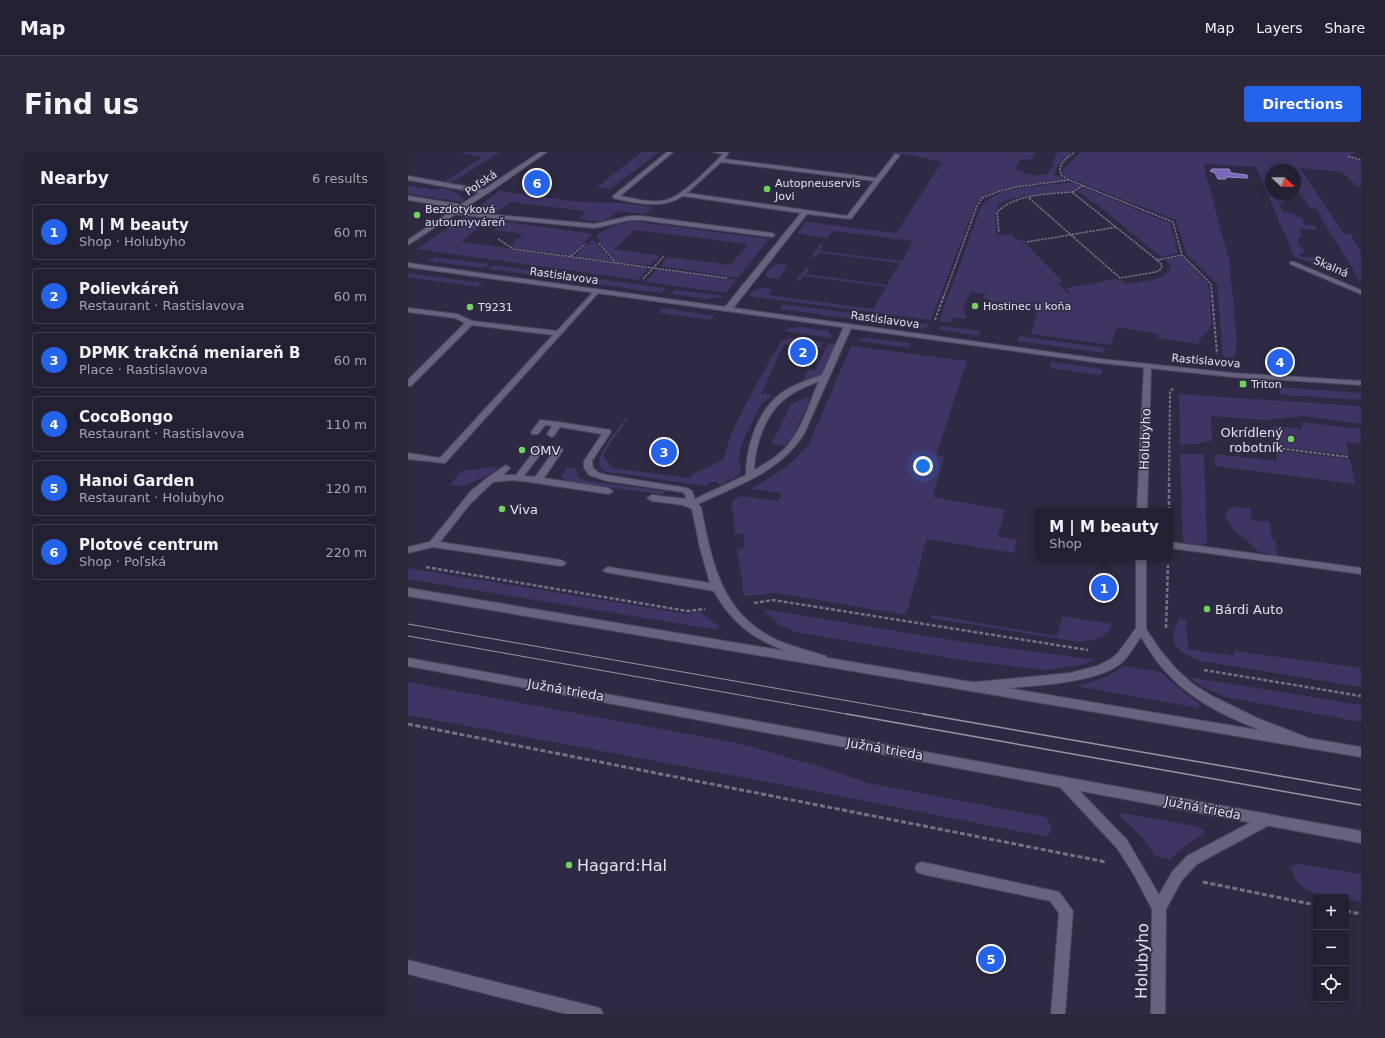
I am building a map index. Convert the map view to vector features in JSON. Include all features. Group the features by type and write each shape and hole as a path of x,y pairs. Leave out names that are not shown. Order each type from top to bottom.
{"street":[{"name":"Poľská","path":"408,243 544,152"},
{"path":"670,152 615,196 667,202 681,194 727,153 716,152"},
{"path":"681,194 848,218 897,155"},
{"path":"720,160 878,180"},
{"path":"408,178 486,192"},
{"path":"408,198 464,206"},
{"path":"728,309 805,212"},
{"path":"454,213 595,226 630,218 641,218 772,235"},
{"name":"Skalná","path":"1292,263 1361,292"},
{"name":"Rastislavova","path":"408,265 1147,367 1234,375 1361,383"},
{"path":"408,456 442,461 598,291"},
{"path":"408,310 457,316 470,323 558,333"},
{"path":"408,384 470,323"},
{"path":"691,504 750,477 785,455 797,441 848,326"},
{"name":"Holubyho","path":"1142,508 1147,367"},
{"path":"750,477 751,456 755,441 770,410 776,402 788,393 826,376"},
{"path":"535,432 543,422 607,432 588,461 587,466 590,472 607,478 684,490 689,493 691,504"},
{"path":"551,434 558,424"},
{"path":"569,437 576,427"},
{"path":"518,478 541,448"},
{"path":"537,481 559,450"},
{"path":"433,544 475,492 506,468"},
{"path":"492,479 507,477 518,478 608,491"},
{"path":"652,498 691,504 696,507 708,564 717,588 727,607 746,626 771,642 833,663"},
{"path":"408,550 433,544 561,563"},
{"path":"1173,545 1361,571"},
{"path":"1141,560 1141,629 1155,654 1172,673 1199,695 1231,712 1312,744"},
{"path":"608,570 679,580 717,588"},
{"path":"408,592 1361,752"},
{"path":"972,687 1070,677 1100,670 1115,662 1122,656 1141,629"},
{"name":"Južná trieda","path":"408,662 1361,837"},
{"path":"1063,782 1117,839 1138,869 1159,908"},
{"path":"1159,908 1177,876 1192,860 1267,820"},
{"path":"922,868 1054,896 1066,911 1058,1014"},
{"name":"Holubyho","path":"1158,1014 1159,908"},
{"path":"408,967 596,1014"}],"path":[{"path":"1075,152 1061,163 1059,167 1061,176 1173,222 1182,255 1211,284 1217,356"},
{"path":"1348,156 1361,160"},
{"path":"935,321 977,206 982,198 1015,187 1069,180"},
{"path":"999,232 997,212 1000,207 1008,203 1029,198 1072,192 1083,186"},
{"path":"1029,198 1120,278 1156,272 1161,269 1162,265 1157,260 1072,192"},
{"path":"1027,242 1117,227"},
{"path":"498,239 513,249 730,278"},
{"path":"598,241 616,263"},
{"path":"1157,260 1182,255"},
{"path":"641,281 664,256"},
{"path":"1169,508 1170,392 1172,388 1179,388"},
{"path":"1270,447 1349,457"},
{"path":"1166,633 1168,560"},
{"path":"424,566 687,611 696,610"},
{"path":"752,603 773,600 1094,651"},
{"path":"1201,670 1361,696"},
{"path":"408,724 1138,869"},
{"path":"1177,876 1313,904"},
{"path":"1349,912 1361,914"}],"shaded area":[{"path":"458,152 500,152 451,183 445,181 483,157"},
{"path":"642,152 659,152 610,189 597,187"},
{"path":"886,152 1035,152 1031,160 1021,159 1015,168 1027,174 1039,175 1048,174 1054,164 1052,163 1058,152 1072,152 1058,165 1054,173 1065,180 1009,187 989,194 977,202 931,320 749,296 756,289 769,288 773,289 768,295 873,309 886,287 804,276 800,281 796,281 807,267 809,268 806,274 887,285 900,263 819,253 814,258 811,257 819,245 822,244 823,246 820,251 902,261 913,241 833,231 827,238 797,233 806,222 896,233 942,162"},
{"path":"1081,152 1357,152 1347,156 1361,161 1361,187 1356,185 1341,172 1301,168 1301,164 1265,164 1265,188 1256,167 1203,164 1229,259 1237,340 1235,358 1223,357 1217,284 1186,254 1176,220 1068,178 1062,173 1063,169"},
{"path":"1212,169 1229,169 1231,173 1247,175 1248,178 1226,177 1226,179 1218,179 1215,173 1210,171"},
{"path":"1301,170 1344,234 1350,234 1361,252 1361,283 1316,209 1310,208 1301,195"},
{"path":"1073,183 1081,186 1070,191 1015,198 999,204 995,214 997,235 1012,235 1016,240 1021,239 1063,282 1058,283 1068,294 1071,293 1066,288 1116,279 1118,281 1121,280 1125,284 1158,278 1169,271 1172,266 1165,260 1181,256 1207,283 1210,292 1211,326 1198,344 1157,338 1158,334 1117,327 1111,345 1031,334 1038,308 989,301 990,299 983,299 985,294 971,292 963,309 967,319 954,317 950,323 939,321 981,207 987,200 996,195 1019,188"},
{"path":"408,186 439,190 442,188 459,194 464,200 463,202 408,194"},
{"path":"1084,188 1170,223 1178,253 1161,257 1094,202 1076,192"},
{"path":"499,191 578,202 622,203 653,207 645,214 618,211 609,218 600,221 591,221 580,218 585,211 511,202 495,213 472,212"},
{"path":"1270,200 1284,200 1285,203 1279,203 1283,212 1294,213 1296,217 1301,217 1305,225 1315,225 1317,230 1299,229 1302,236 1297,240 1305,253 1299,253 1301,257 1316,257 1326,262 1328,266 1324,268 1294,256"},
{"path":"464,217 488,220 461,242 646,268 647,270 638,280 417,249"},
{"path":"633,221 769,239 738,278 660,266 668,257 731,265 748,244 635,230 614,249 661,256 650,265 616,262 596,236 610,227"},
{"path":"506,222 593,234 570,255 514,248 510,246 523,234 494,230"},
{"path":"593,239 612,261 575,256"},
{"path":"434,257 489,264 484,268 428,261"},
{"path":"777,264 787,265 779,279 769,278 765,275 770,268"},
{"path":"493,265 666,288 661,293 488,269"},
{"path":"659,269 736,280 726,293 645,282 655,271"},
{"path":"408,273 482,283 478,287 408,277"},
{"path":"675,290 725,296 707,299 672,294"},
{"path":"783,304 929,324 926,329 780,309"},
{"path":"663,308 715,316 711,320 659,313"},
{"path":"941,326 981,331 979,336 939,330"},
{"path":"801,327 828,331 833,338 783,331 790,328"},
{"path":"1019,336 1106,348 1103,353 1018,341"},
{"path":"788,338 823,342 820,348 784,344 761,394 773,395 761,404 740,447 739,459 741,469 739,475 720,485 717,482 709,482 706,486 608,472 604,471 600,467 599,460 606,444 626,418 628,418 603,455 612,468 689,478 691,475 723,460 733,429 758,382 782,341"},
{"path":"865,338 911,343 909,348 857,341"},
{"path":"829,343 835,344 823,371 819,375 801,385 808,370 814,371"},
{"path":"851,346 967,361 936,455 944,457 933,497 1005,510 998,536 1017,540 1014,553 927,539 906,615 776,593 744,596 737,549 745,548 743,533 735,534 732,504 734,499 741,496 778,501 782,493 751,489 790,463 810,442"},
{"path":"1051,362 1102,369 1101,375 1050,368"},
{"path":"1279,387 1361,393 1361,400 1284,395 1280,393"},
{"path":"1179,394 1361,406 1361,424 1303,416 1265,420 1211,416 1212,441 1198,444 1180,445"},
{"path":"808,397 809,402 791,441 782,445 772,443 791,404"},
{"path":"1302,422 1360,429 1361,444 1346,442 1349,455 1275,446 1273,426 1302,429"},
{"path":"1276,450 1350,459 1355,484 1215,466 1215,454 1277,461"},
{"path":"1180,454 1204,454 1207,543 1198,546 1183,544"},
{"path":"498,467 494,472 465,486 450,485 461,471"},
{"path":"568,467 576,469 578,477 587,481 665,491 664,494 660,494 569,482 561,477"},
{"path":"1229,508 1250,508 1252,520 1270,522 1272,539 1275,540 1278,556 1259,552 1232,528 1225,517"},
{"path":"408,568 686,614 699,612 719,626 717,629 711,629 408,579"},
{"path":"763,609 970,643 1096,660 1080,665 1048,670 968,661 795,632 778,624"},
{"path":"932,615 1057,636 1063,616 1112,624 1107,633 1103,636 1094,640 1079,642 931,618"},
{"path":"1179,619 1186,620 1188,649 1234,656 1234,651 1361,668 1361,687 1201,661 1192,658 1179,650 1174,642 1173,635"},
{"path":"1124,666 1161,672 1187,695 1199,703 1199,708 1080,687 1081,685 1106,677"},
{"path":"1189,677 1361,705 1361,722 1225,697 1202,687"},
{"path":"408,682 742,744 824,768 868,783 1040,816 1047,818 1052,829 1048,835 1042,836 789,786 408,715"},
{"path":"1122,813 1195,826 1205,831 1185,846 1170,860 1155,856 1143,838 1120,816"},
{"path":"1299,864 1361,874 1361,902 1349,900 1349,894 1316,894 1311,892 1298,883 1293,875 1291,866"}],"tram line":[{"path":"408,624 929,715"},
{"path":"408,636 852,715"},
{"path":"847,714 1361,805"},
{"path":"923,714 1361,790"}],"place":[{"name":"Plotové centrum","path":"537,183"},
{"name":"Autopneuservis Jovi","path":"767,189"},
{"name":"Bezdotyková autoumyváreň","path":"417,215"},
{"name":"Hostinec u koňa","path":"975,306"},
{"name":"T9231","path":"470,307"},
{"name":"Polievkáreň","path":"803,352"},
{"name":"CocoBongo","path":"1280,362"},
{"name":"Triton","path":"1243,384"},
{"name":"Okrídlený robotník","path":"1291,439"},
{"name":"OMV","path":"522,450"},
{"name":"DPMK trakčná meniareň B","path":"664,452"},
{"name":"Viva","path":"502,509"},
{"name":"M | M beauty","path":"1104,588"},
{"name":"Bárdi Auto","path":"1207,609"},
{"name":"Hagard:Hal","path":"569,865"},
{"name":"Hanoi Garden","path":"991,959"}]}
